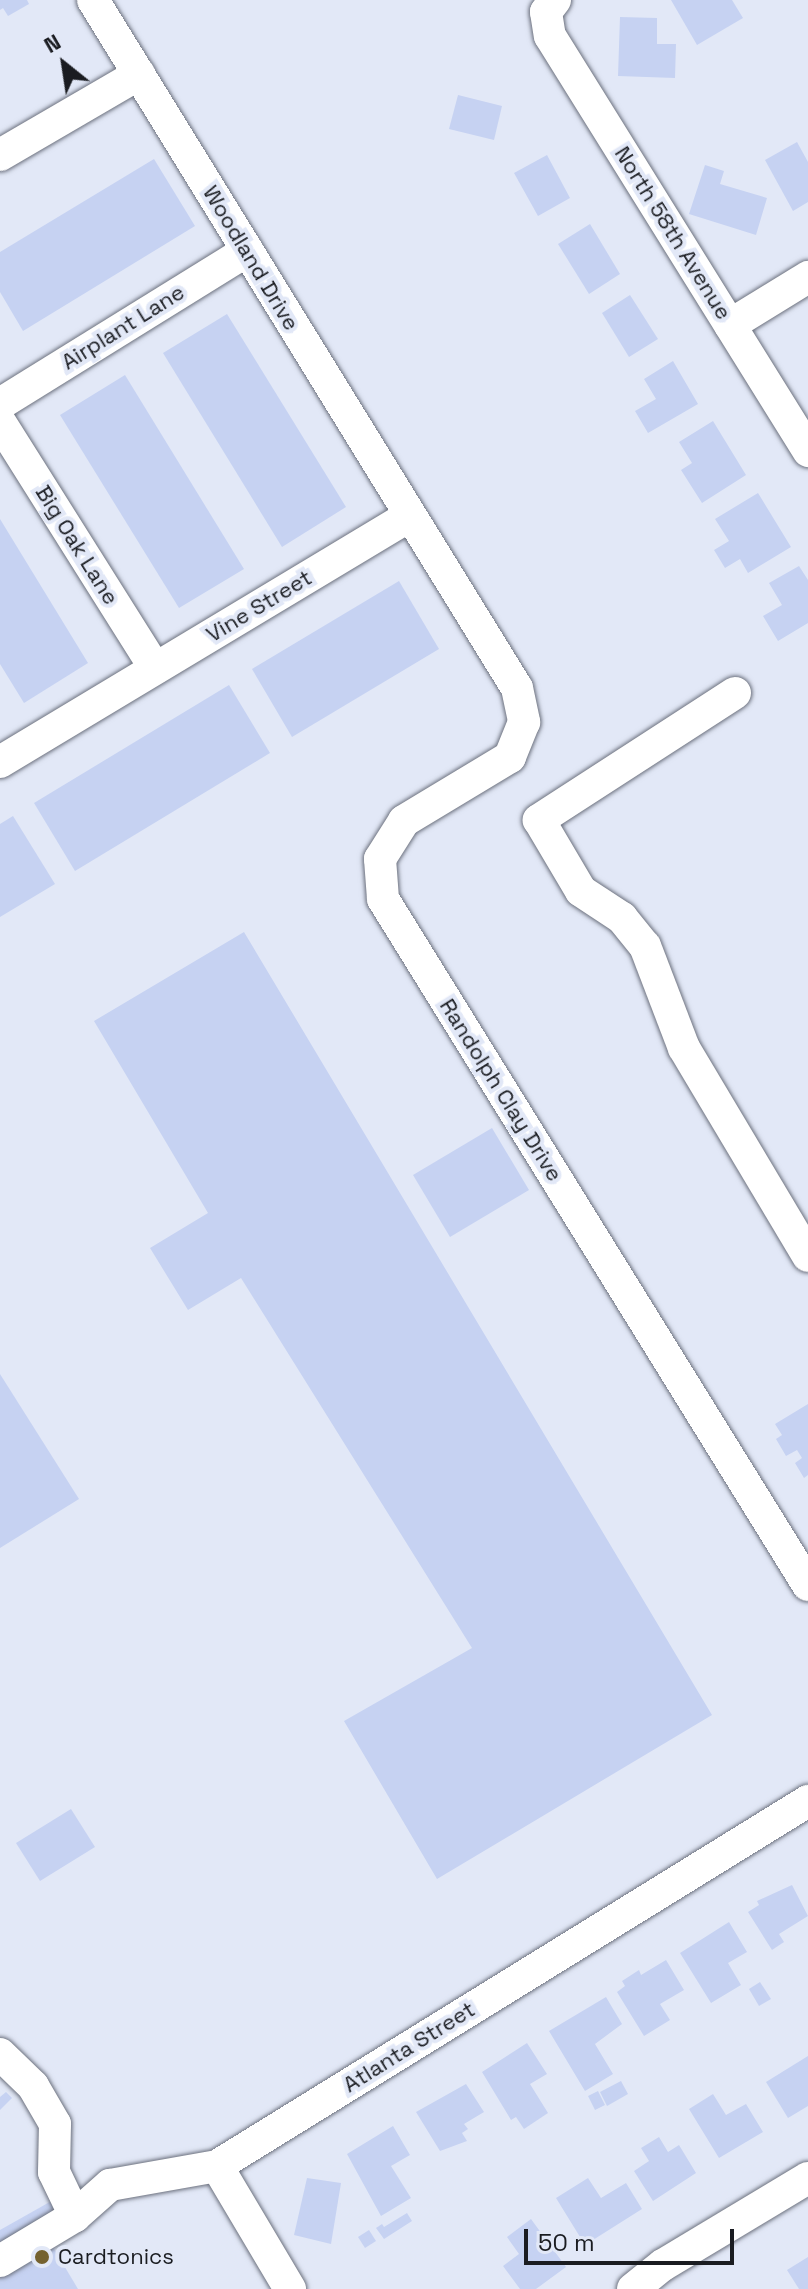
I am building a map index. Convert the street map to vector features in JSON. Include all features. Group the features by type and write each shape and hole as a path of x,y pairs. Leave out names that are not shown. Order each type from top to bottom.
{"street":[{"name":"Woodland Drive","path":"93,0 410,516"},
{"name":"North 58th Avenue","path":"551,6 550,36 808,451"},
{"path":"0,155 139,74"},
{"name":"Airplant Lane","path":"0,404 247,251"},
{"path":"730,325 808,277"},
{"name":"Big Oak Lane","path":"0,422 155,668"},
{"name":"Randolph Clay Drive","path":"410,516 517,688 524,722 510,757 404,821 380,859 383,899 808,1585"},
{"name":"Vine Street","path":"0,762 410,516"},
{"path":"735,693 539,820 581,891 622,918 645,946 684,1048 808,1256"},
{"name":"Atlanta Street","path":"0,2261 75,2216 110,2185 217,2166 808,1801"},
{"path":"0,2054 33,2086 55,2124 54,2172 75,2216"},
{"path":"217,2166 290,2289"},
{"path":"633,2289 663,2265 808,2178"}],"building":[{"path":"0,0 27,0 29,4 8,16 3,8 0,10"},
{"path":"671,0 732,0 743,18 697,45"},
{"path":"620,17 657,18 657,44 676,44 675,78 618,76"},
{"path":"458,95 502,106 494,140 449,129"},
{"path":"797,142 808,162 808,202 793,211 765,160"},
{"path":"547,155 570,198 538,216 514,173"},
{"path":"154,159 195,226 23,331 0,292 0,252"},
{"path":"705,165 724,171 720,184 767,198 756,235 689,214"},
{"path":"590,224 620,274 589,294 558,244"},
{"path":"630,295 658,339 629,357 602,313"},
{"path":"227,314 346,507 282,547 163,353"},
{"path":"673,361 698,404 648,433 635,411 656,399 644,379"},
{"path":"125,375 244,569 179,608 60,415"},
{"path":"713,421 746,475 702,503 681,470 692,463 679,442"},
{"path":"758,493 791,547 748,573 740,559 725,568 714,550 729,541 715,519"},
{"path":"0,519 88,663 24,703 0,664"},
{"path":"799,566 808,580 808,623 778,641 763,616 782,605 769,583"},
{"path":"399,581 439,649 292,737 252,669"},
{"path":"229,685 270,753 75,871 34,803"},
{"path":"13,816 55,884 0,917 0,824"},
{"path":"244,932 712,1715 437,1879 344,1721 472,1648 241,1278 188,1310 150,1248 208,1213 94,1021"},
{"path":"492,1128 529,1190 450,1237 413,1175"},
{"path":"0,1374 79,1499 0,1548"},
{"path":"808,1404 808,1475 804,1478 795,1463 802,1458 797,1450 786,1456 776,1439 782,1435 775,1424"},
{"path":"71,1809 95,1847 40,1881 16,1843"},
{"path":"792,1885 808,1916 779,1934 784,1942 772,1950 748,1912 759,1905 757,1901"},
{"path":"729,1922 747,1952 728,1963 741,1985 711,2003 680,1953"},
{"path":"666,1960 684,1990 660,2004 670,2020 644,2036 617,1992 625,1986 622,1981 639,1970 641,1975"},
{"path":"760,1982 771,1999 759,2006 749,1989"},
{"path":"606,1997 622,2024 595,2044 613,2074 585,2091 549,2031"},
{"path":"527,2043 547,2074 530,2084 548,2113 524,2129 516,2117 511,2120 482,2072"},
{"path":"808,2056 808,2106 788,2118 766,2082"},
{"path":"621,2081 628,2094 607,2106 600,2092"},
{"path":"466,2084 484,2112 464,2124 468,2129 462,2133 467,2141 440,2151 416,2112"},
{"path":"598,2091 605,2105 595,2110 588,2096"},
{"path":"6,2092 12,2098 0,2110 0,2097"},
{"path":"713,2094 726,2115 746,2104 763,2132 719,2158 689,2109"},
{"path":"393,2126 410,2155 391,2166 411,2198 381,2216 347,2154"},
{"path":"659,2137 668,2152 679,2145 696,2173 653,2201 634,2171 649,2161 641,2148"},
{"path":"307,2178 341,2183 331,2244 294,2235"},
{"path":"588,2178 601,2198 626,2183 642,2209 585,2245 556,2198"},
{"path":"55,2199 64,2212 0,2258 0,2230"},
{"path":"407,2213 412,2221 384,2239 376,2228 382,2224 384,2227"},
{"path":"531,2219 566,2267 536,2289 520,2289 503,2266 519,2254 507,2237"},
{"path":"369,2230 376,2241 365,2248 358,2237"},
{"name":"Cardtonics","path":"50,2242 78,2289 0,2289 0,2272"},
{"path":"808,2257 808,2289 799,2289 787,2270"}],"place":[{"name":"Cardtonics","path":"42,2257"}]}
